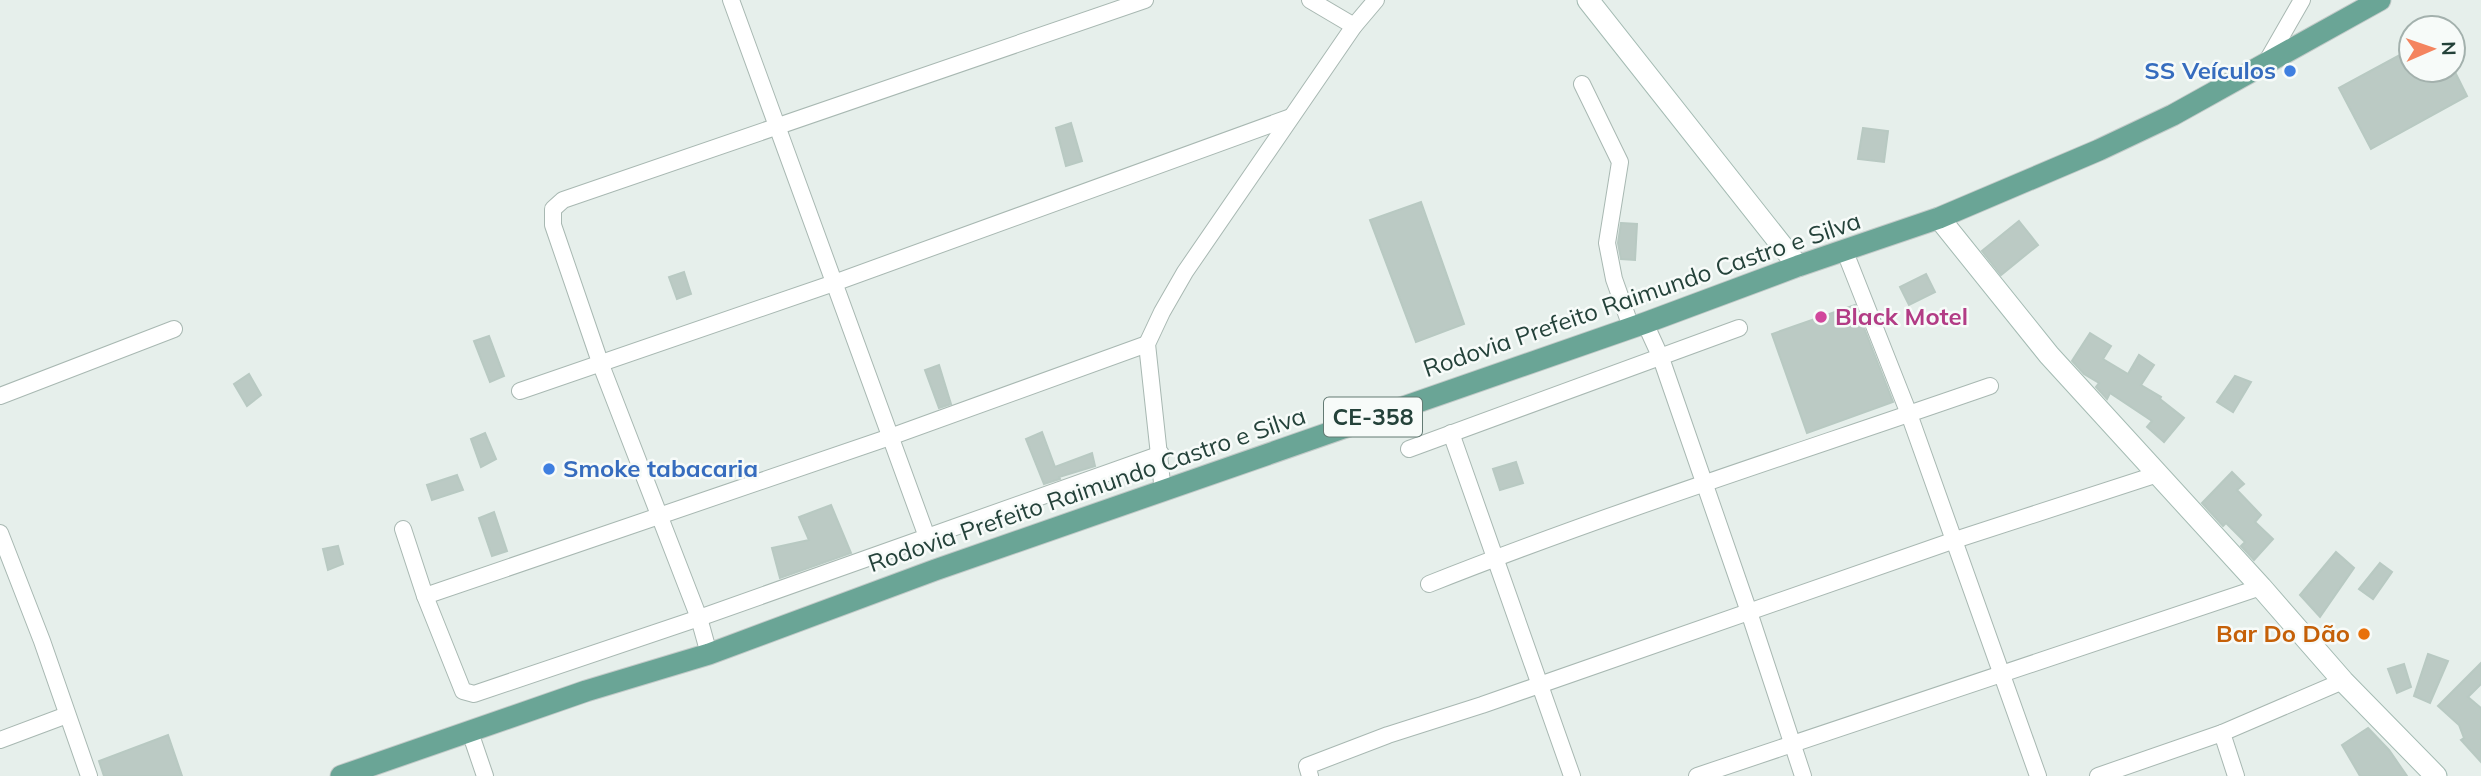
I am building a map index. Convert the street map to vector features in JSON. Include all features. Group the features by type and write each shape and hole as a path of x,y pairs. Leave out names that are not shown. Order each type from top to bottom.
{"main road":[{"name":"Rodovia Prefeito Raimundo Castro e Silva","path":"341,776 586,691 709,654 935,570 1939,218 2161,121 2380,0"}],"street":[{"path":"731,0 927,537"},
{"path":"709,654 699,618 601,365 553,225 551,217 556,204 1145,0"},
{"path":"1310,0 1354,26"},
{"path":"1163,492 1147,344 1185,272 1354,26 1376,0"},
{"path":"1588,0 1798,266"},
{"path":"2267,61 2302,0"},
{"path":"1582,84 1620,162 1607,243 1614,279 1638,325 1661,358 1803,776"},
{"path":"520,391 834,283 1291,117"},
{"path":"1939,218 2049,355 2343,681 2436,776"},
{"path":"1845,252 1909,414 2038,776"},
{"path":"1409,449 1740,328"},
{"path":"0,396 174,330"},
{"path":"425,596 890,438 1147,344"},
{"path":"1429,584 1496,557 1990,387"},
{"path":"1451,433 1572,776"},
{"path":"403,529 425,596 463,691 474,694 699,618 1161,454"},
{"path":"1310,776 1307,766 1388,735 2158,474"},
{"path":"0,533 7,575 42,641 89,776"},
{"path":"1697,776 2261,587"},
{"path":"2098,776 2222,733 2343,681"},
{"path":"0,740 67,715"},
{"path":"470,732 485,776"},
{"path":"2222,733 2236,776"}],"building":[{"path":"2397,57 2397,84 2461,84 2467,96 2371,149 2339,88"},
{"path":"1071,123 1082,161 1066,166 1056,128"},
{"path":"1863,128 1888,131 1884,162 1858,159"},
{"path":"1421,202 1464,324 1416,342 1370,220"},
{"path":"2019,221 2038,245 2001,275 1982,251"},
{"path":"1621,223 1637,224 1635,260 1621,259 1618,243"},
{"path":"684,272 691,294 677,299 669,277"},
{"path":"1926,274 1935,292 1909,305 1900,287"},
{"name":"Black Motel","path":"1855,305 1893,402 1807,433 1772,334"},
{"path":"2090,333 2111,346 2103,359 2128,374 2139,355 2154,365 2141,385 2161,397 2160,399 2184,418 2164,442 2147,427 2152,421 2110,393 2107,399 2096,387 2099,383 2084,374 2072,361"},
{"path":"489,336 504,376 490,382 474,341"},
{"path":"939,365 951,404 939,408 925,370"},
{"path":"249,374 261,395 247,406 234,384"},
{"path":"2235,376 2251,382 2233,412 2217,402"},
{"path":"1042,432 1055,467 1092,453 1095,466 1044,484 1026,439"},
{"path":"485,433 496,459 481,467 471,439"},
{"path":"1516,462 1523,483 1500,490 1493,469"},
{"path":"2232,472 2244,484 2237,490 2261,515 2255,522 2273,539 2254,560 2241,546 2245,542 2226,523 2223,526 2202,503"},
{"path":"457,475 463,490 432,500 427,485"},
{"path":"831,505 851,553 780,578 772,548 809,540 799,517"},
{"path":"494,512 507,551 492,556 479,518"},
{"path":"338,546 343,564 328,570 323,549"},
{"path":"2336,552 2354,568 2320,617 2300,595"},
{"path":"2380,563 2392,572 2373,599 2359,589"},
{"path":"2428,654 2448,661 2430,703 2414,696"},
{"path":"2481,663 2481,684 2468,697 2481,708 2481,762 2461,740 2464,738 2459,725 2438,706"},
{"path":"2404,664 2411,687 2397,693 2388,669"},
{"path":"2368,728 2389,750 2407,776 2360,776 2342,745"},
{"path":"168,735 182,776 104,776 99,761"}],"place":[{"name":"SS Veículos","path":"2290,71"},
{"name":"Black Motel","path":"1821,317"},
{"name":"Smoke tabacaria","path":"549,469"},
{"name":"Bar Do Dão","path":"2364,634"}]}
